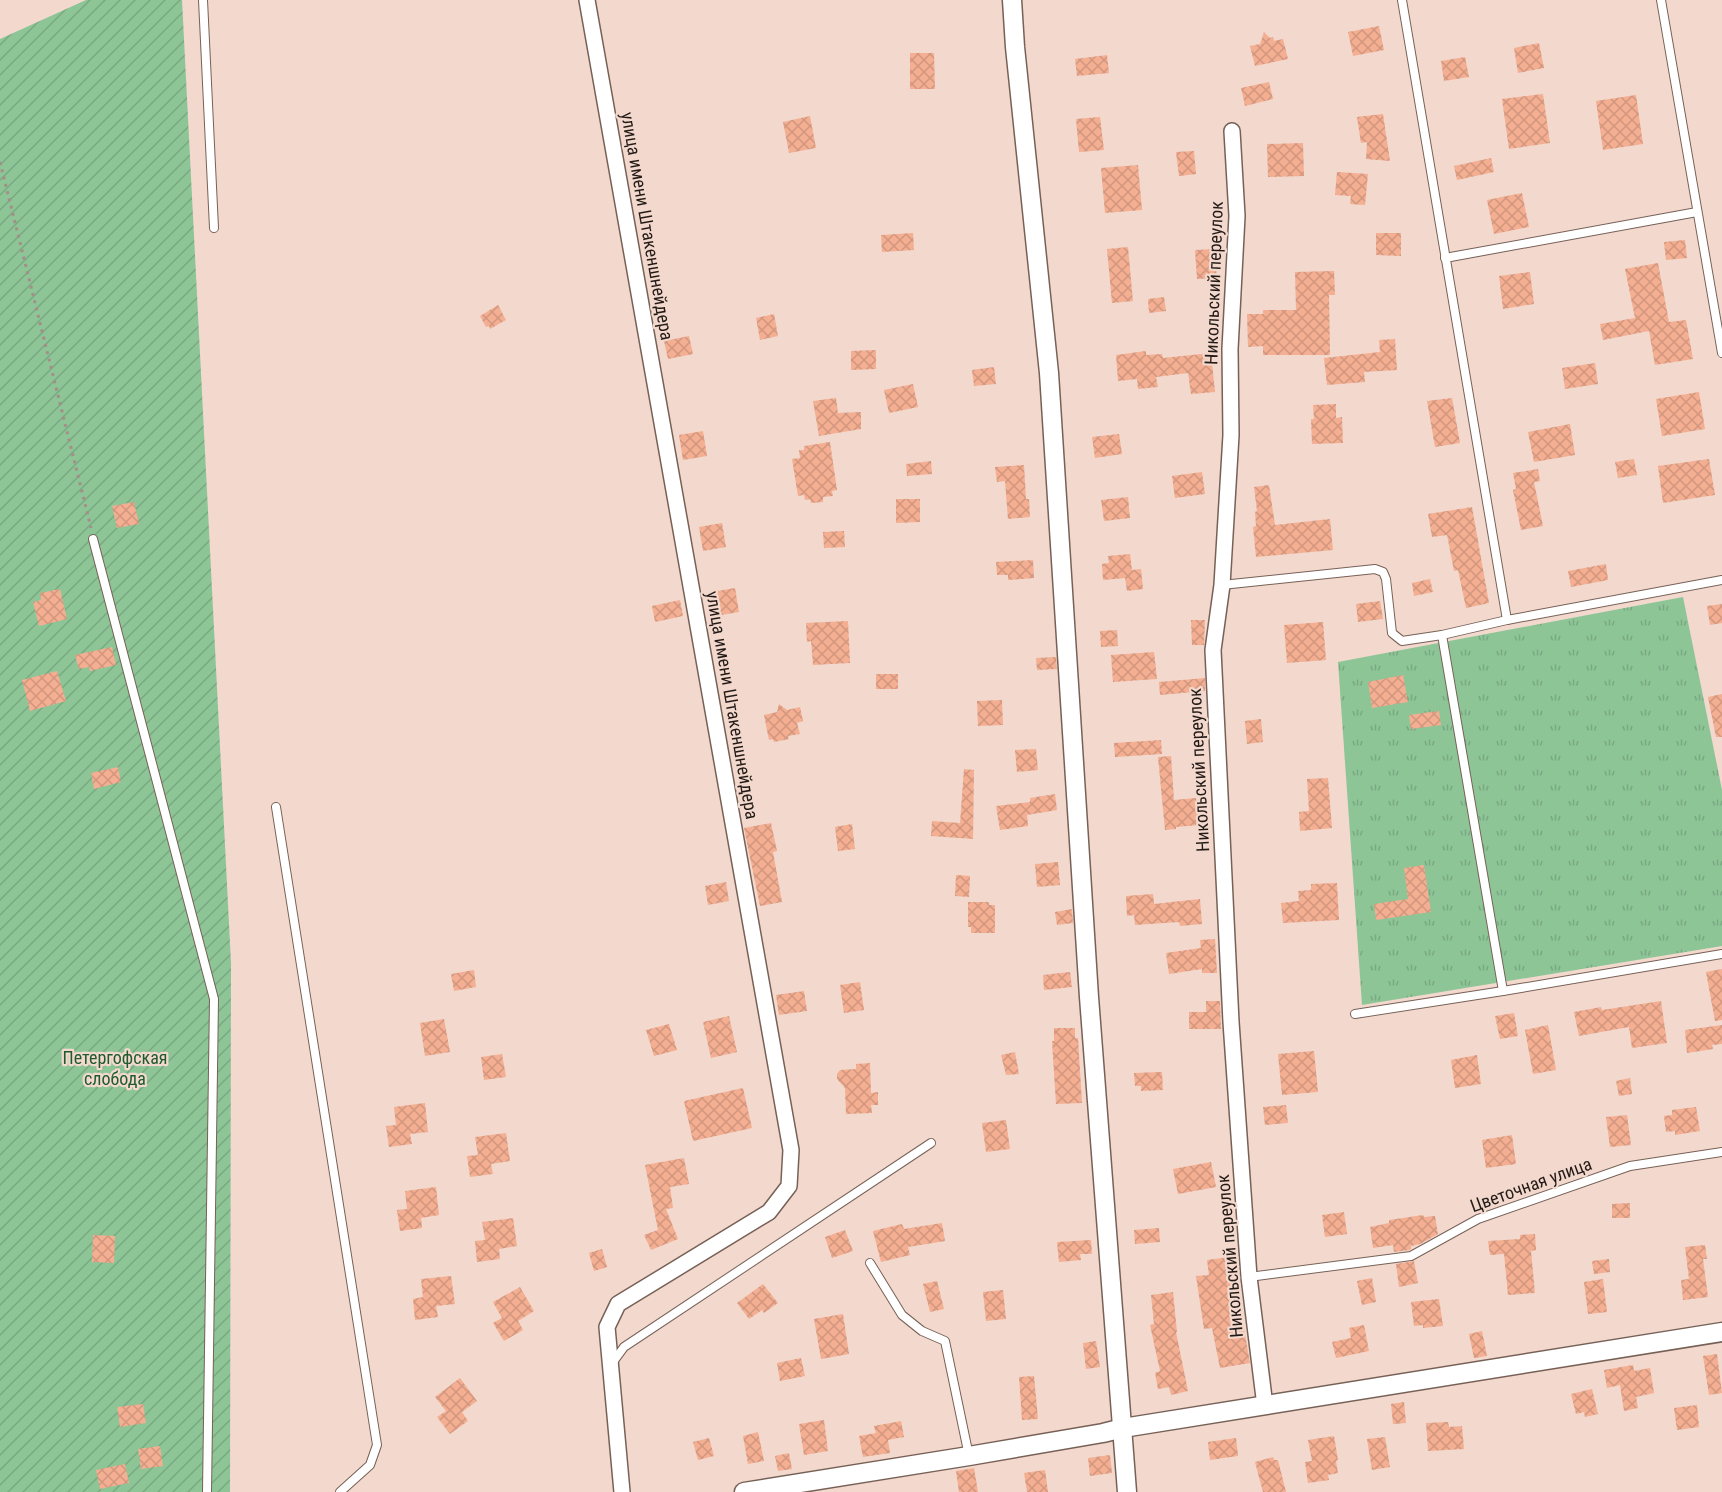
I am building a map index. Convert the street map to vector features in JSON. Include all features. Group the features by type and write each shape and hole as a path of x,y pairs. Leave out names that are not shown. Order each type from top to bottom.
{"street":[{"name":"улица имени Штакеншнейдера","path":"587,0 791,1150 789,1185 769,1212 618,1304 607,1327 610,1359"},
{"path":"1012,0 1049,373 1089,997 1127,1492"},
{"name":"Никольский переулок","path":"1232,131 1237,216 1230,349 1231,435 1222,585 1213,650 1231,1022 1250,1277 1265,1406"},
{"path":"744,1492 969,1456 1123,1428 1722,1332"},
{"path":"610,1359 622,1492"}],"lane":[{"path":"203,0 214,228"},
{"path":"1402,0 1507,620"},
{"path":"1660,0 1722,353"},
{"path":"1445,258 1697,212"},
{"path":"93,539 214,999 207,1492"},
{"path":"1222,585 1376,569 1383,572 1386,579 1392,633 1402,641 1722,580"},
{"path":"1442,635 1503,991"},
{"path":"276,807 377,1444 370,1465 340,1492"},
{"path":"1355,1014 1722,954"},
{"path":"610,1359 624,1347 931,1143"},
{"name":"Цветочная улица","path":"1250,1277 1411,1256 1478,1219 1630,1166 1722,1152"},
{"path":"870,1263 902,1315 922,1331 945,1341 969,1456"}],"path":[{"path":"0,162 93,539"}],"green space":[{"name":"Петергофская слобода","path":"86,0 182,0 231,963 230,1492 0,1492 0,39"},
{"path":"1683,597 1722,790 1722,946 1362,1005 1338,662"}],"building":[{"path":"1379,26 1384,50 1353,56 1348,32"},
{"path":"1264,32 1270,38 1273,37 1274,41 1283,39 1288,59 1255,66 1250,46 1260,44"},
{"path":"1539,43 1544,68 1518,73 1514,48"},
{"path":"910,53 934,53 935,89 910,89"},
{"path":"1107,55 1109,73 1077,76 1075,59"},
{"path":"1465,57 1469,77 1444,81 1441,61"},
{"path":"1269,82 1273,99 1245,106 1241,88"},
{"path":"1543,94 1550,143 1509,149 1502,99"},
{"path":"1636,95 1643,144 1603,150 1596,101"},
{"path":"1383,114 1390,161 1366,159 1367,142 1361,143 1357,117"},
{"path":"810,116 816,148 789,153 783,122"},
{"path":"1100,117 1104,150 1079,152 1076,119"},
{"path":"1303,143 1304,176 1268,177 1267,144"},
{"path":"1194,151 1196,174 1179,176 1176,152"},
{"path":"1491,158 1494,172 1457,180 1454,166"},
{"path":"1138,165 1142,210 1105,213 1101,168"},
{"path":"1337,172 1368,174 1365,205 1350,204 1351,196 1335,195"},
{"path":"1522,193 1529,227 1494,234 1487,200"},
{"path":"913,233 914,250 882,252 881,235"},
{"path":"1376,233 1401,233 1401,256 1376,255"},
{"path":"1685,240 1687,258 1666,260 1664,242"},
{"path":"1128,247 1133,301 1112,303 1107,249"},
{"path":"1214,249 1217,278 1197,279 1195,250"},
{"path":"1658,263 1669,322 1686,320 1693,359 1655,365 1649,331 1603,340 1600,324 1635,318 1625,269"},
{"path":"1334,271 1335,295 1329,295 1330,355 1263,355 1263,346 1248,347 1247,314 1263,314 1263,310 1296,310 1295,272"},
{"path":"1530,272 1534,304 1503,309 1499,276"},
{"path":"1164,297 1166,311 1149,313 1148,299"},
{"path":"498,305 506,320 490,329 489,326 486,327 480,316"},
{"path":"774,314 778,336 760,340 756,318"},
{"path":"689,336 693,354 668,359 664,341"},
{"path":"1395,339 1397,370 1364,372 1365,382 1327,385 1324,358 1380,352 1379,340"},
{"path":"876,350 876,369 851,370 851,351"},
{"path":"1146,351 1146,355 1162,354 1163,358 1211,353 1215,392 1191,394 1188,373 1156,377 1158,387 1138,389 1137,379 1118,381 1116,355"},
{"path":"1595,363 1598,384 1565,389 1562,368"},
{"path":"994,367 996,384 974,386 972,370"},
{"path":"913,384 918,407 889,413 884,390"},
{"path":"1699,392 1705,429 1662,436 1656,399"},
{"path":"836,398 838,413 861,412 861,429 819,436 813,401"},
{"path":"1452,398 1460,443 1435,447 1427,401"},
{"path":"1336,404 1336,418 1342,417 1343,443 1312,444 1313,405"},
{"path":"1570,424 1575,455 1534,462 1528,432"},
{"path":"703,431 707,456 683,460 679,435"},
{"path":"1119,434 1122,454 1095,458 1092,437"},
{"path":"830,442 837,490 832,491 833,496 823,497 823,502 811,503 810,499 805,500 804,495 798,496 792,459 800,458 799,450 804,450 804,446"},
{"path":"1634,459 1637,475 1618,478 1615,462"},
{"path":"1709,459 1715,495 1663,503 1658,466"},
{"path":"931,461 932,474 907,476 906,464"},
{"path":"1024,465 1026,499 1029,499 1030,517 1008,519 1005,481 997,482 995,467"},
{"path":"1538,469 1540,481 1534,482 1543,526 1521,530 1513,490 1516,489 1513,473"},
{"path":"1202,472 1205,494 1175,498 1172,476"},
{"path":"1269,485 1275,525 1330,519 1333,550 1256,557 1253,527 1256,526 1255,512 1257,511 1254,487"},
{"path":"1128,497 1130,518 1104,521 1101,500"},
{"path":"896,499 920,499 920,522 896,523"},
{"path":"134,502 139,524 117,528 112,506"},
{"path":"1472,507 1489,603 1466,608 1458,570 1454,571 1447,535 1432,537 1428,514"},
{"path":"722,523 726,547 703,551 699,527"},
{"path":"844,531 845,547 824,548 823,532"},
{"path":"1130,554 1132,570 1141,569 1143,589 1127,591 1125,578 1103,580 1102,564 1109,563 1108,556"},
{"path":"1033,560 1034,578 1008,580 1008,575 997,575 996,562"},
{"path":"1606,564 1608,580 1571,587 1568,571"},
{"path":"1430,579 1433,592 1414,596 1412,583"},
{"path":"735,588 739,612 715,616 711,592"},
{"path":"60,589 67,619 39,626 33,602 41,600 40,593"},
{"path":"680,600 683,616 655,622 652,606"},
{"path":"1380,601 1383,619 1358,622 1356,604"},
{"path":"1722,604 1722,623 1710,625 1707,606"},
{"path":"1191,620 1205,620 1204,645 1192,645"},
{"path":"848,621 850,663 813,665 811,641 807,642 806,623"},
{"path":"1323,622 1326,660 1287,663 1284,625"},
{"path":"1117,630 1118,646 1101,647 1100,631"},
{"path":"112,647 116,665 90,671 89,667 79,669 75,655"},
{"path":"1154,652 1157,679 1113,682 1111,655"},
{"path":"1056,657 1057,669 1037,670 1036,658"},
{"path":"57,671 66,701 30,711 22,680"},
{"path":"876,674 898,674 898,689 876,689"},
{"path":"1403,675 1408,702 1372,708 1368,682"},
{"path":"1205,678 1205,691 1160,695 1159,682"},
{"path":"1722,694 1722,737 1716,737 1708,697"},
{"path":"1002,700 1003,725 978,726 977,701"},
{"path":"779,704 787,710 800,707 803,721 797,723 800,734 774,742 773,739 769,740 764,715 777,712"},
{"path":"1439,711 1441,725 1411,729 1409,715"},
{"path":"1261,719 1263,742 1247,744 1245,721"},
{"path":"1161,740 1162,754 1115,757 1114,743"},
{"path":"1036,749 1038,770 1017,772 1015,750"},
{"path":"1171,756 1174,800 1196,798 1199,825 1165,830 1158,757"},
{"path":"118,767 121,782 94,789 91,773"},
{"path":"964,769 974,770 973,839 931,836 932,821 960,823"},
{"path":"1328,778 1332,828 1300,831 1299,812 1309,811 1307,779"},
{"path":"1055,794 1057,810 1027,815 1028,826 1000,830 996,806 1030,802 1030,798"},
{"path":"771,823 777,851 773,852 782,902 760,906 744,828"},
{"path":"852,824 855,849 838,851 835,827"},
{"path":"1058,862 1060,885 1037,887 1035,864"},
{"path":"1424,865 1431,912 1376,920 1374,904 1408,899 1404,868"},
{"path":"956,875 970,876 969,897 955,896"},
{"path":"726,882 729,901 708,905 705,886"},
{"path":"1337,883 1339,920 1283,923 1281,903 1299,901 1298,891 1311,890 1311,884"},
{"path":"1153,894 1154,904 1200,899 1202,924 1180,926 1179,922 1135,925 1134,915 1127,916 1126,896"},
{"path":"968,902 989,902 989,905 995,905 995,933 971,933 971,927 968,927"},
{"path":"1072,909 1073,923 1057,925 1055,912"},
{"path":"1215,939 1217,973 1202,973 1202,969 1169,974 1166,953 1201,948 1200,940"},
{"path":"1722,969 1722,1020 1715,1021 1706,972"},
{"path":"474,970 476,987 454,991 451,974"},
{"path":"1070,972 1072,987 1044,990 1043,975"},
{"path":"860,982 864,1010 844,1013 840,985"},
{"path":"804,991 807,1011 779,1015 776,995"},
{"path":"1206,1001 1220,1001 1221,1029 1189,1029 1189,1012 1206,1012"},
{"path":"1661,1001 1667,1043 1632,1048 1629,1027 1579,1036 1574,1012"},
{"path":"1514,1013 1518,1036 1500,1039 1495,1016"},
{"path":"729,1016 737,1052 711,1058 703,1022"},
{"path":"444,1019 450,1052 425,1056 420,1023"},
{"path":"669,1024 677,1050 654,1056 646,1030"},
{"path":"1548,1025 1556,1070 1533,1074 1525,1030"},
{"path":"1722,1025 1722,1044 1712,1045 1713,1049 1687,1053 1685,1030"},
{"path":"1054,1028 1075,1028 1075,1038 1078,1038 1082,1103 1056,1104 1052,1041 1054,1041"},
{"path":"1314,1051 1318,1092 1282,1095 1278,1054"},
{"path":"1015,1052 1019,1074 1006,1075 1001,1055"},
{"path":"502,1054 506,1077 484,1080 481,1057"},
{"path":"1477,1055 1481,1084 1455,1088 1451,1060"},
{"path":"870,1063 871,1093 878,1092 878,1105 871,1105 872,1113 846,1114 845,1088 837,1079 837,1074 840,1070 856,1069 856,1064"},
{"path":"1162,1072 1163,1090 1141,1091 1141,1086 1135,1086 1134,1073"},
{"path":"1630,1078 1632,1094 1619,1096 1616,1081"},
{"path":"743,1088 752,1128 693,1141 684,1101"},
{"path":"425,1103 428,1132 410,1134 412,1144 389,1147 386,1126 396,1125 394,1107"},
{"path":"1286,1105 1288,1123 1265,1125 1263,1107"},
{"path":"1696,1107 1700,1131 1675,1135 1675,1131 1666,1132 1664,1116 1672,1115 1672,1110"},
{"path":"1627,1115 1631,1145 1610,1147 1606,1117"},
{"path":"1006,1120 1010,1149 986,1152 982,1123"},
{"path":"506,1133 510,1161 491,1164 493,1174 470,1177 467,1156 478,1155 475,1137"},
{"path":"1512,1135 1516,1164 1486,1168 1482,1140"},
{"path":"684,1158 689,1184 670,1187 673,1208 666,1209 678,1239 651,1250 644,1235 658,1230 645,1165"},
{"path":"1211,1162 1216,1187 1178,1194 1173,1169"},
{"path":"436,1187 439,1215 421,1218 422,1228 400,1231 397,1210 407,1209 405,1191"},
{"path":"1630,1203 1630,1218 1612,1218 1612,1204"},
{"path":"1344,1212 1347,1234 1325,1237 1322,1215"},
{"path":"1423,1215 1424,1217 1435,1216 1438,1234 1420,1244 1411,1246 1409,1250 1394,1252 1393,1245 1373,1248 1370,1227 1389,1223 1389,1220"},
{"path":"513,1218 517,1246 499,1249 500,1259 477,1262 475,1241 485,1240 482,1222"},
{"path":"942,1223 945,1241 908,1247 910,1255 881,1262 873,1231 902,1224 904,1229"},
{"path":"1159,1228 1160,1242 1135,1244 1134,1230"},
{"path":"845,1230 853,1251 832,1258 825,1237"},
{"path":"1535,1234 1536,1250 1531,1251 1535,1293 1508,1295 1504,1254 1490,1255 1488,1241 1520,1239 1520,1235"},
{"path":"93,1235 115,1236 114,1263 92,1262"},
{"path":"1091,1240 1092,1254 1080,1254 1081,1260 1059,1262 1057,1242"},
{"path":"1705,1245 1707,1259 1703,1259 1708,1297 1683,1300 1681,1280 1689,1279 1685,1247"},
{"path":"602,1249 607,1267 594,1271 589,1253"},
{"path":"1230,1257 1237,1306 1239,1306 1250,1363 1220,1368 1212,1328 1204,1329 1196,1276 1209,1275 1207,1260"},
{"path":"1609,1259 1610,1272 1594,1274 1592,1261"},
{"path":"1414,1261 1418,1283 1399,1287 1396,1264"},
{"path":"451,1276 455,1304 436,1306 438,1317 415,1320 413,1299 423,1297 421,1279"},
{"path":"1372,1278 1376,1302 1362,1305 1357,1281"},
{"path":"1603,1279 1607,1312 1588,1314 1584,1282"},
{"path":"937,1281 944,1309 930,1312 923,1284"},
{"path":"763,1284 778,1303 764,1313 762,1310 749,1319 737,1303"},
{"path":"520,1287 534,1311 518,1321 523,1330 504,1341 493,1323 502,1318 493,1302"},
{"path":"1003,1290 1006,1319 986,1321 983,1292"},
{"path":"1173,1292 1176,1332 1188,1391 1171,1395 1169,1387 1158,1389 1155,1373 1160,1371 1150,1325 1154,1324 1151,1295"},
{"path":"1439,1299 1443,1326 1423,1328 1423,1325 1414,1326 1411,1302"},
{"path":"843,1314 849,1354 821,1359 814,1319"},
{"path":"1364,1325 1369,1351 1336,1358 1332,1342 1351,1338 1349,1328"},
{"path":"1482,1331 1487,1356 1474,1358 1469,1334"},
{"path":"1096,1341 1100,1367 1086,1369 1083,1343"},
{"path":"1717,1354 1722,1393 1709,1395 1703,1356"},
{"path":"801,1358 805,1376 780,1381 777,1363"},
{"path":"1633,1365 1634,1371 1650,1368 1654,1393 1636,1397 1638,1408 1624,1411 1620,1385 1607,1388 1604,1370"},
{"path":"1034,1376 1038,1419 1022,1420 1019,1377"},
{"path":"460,1378 477,1401 462,1412 468,1421 450,1434 437,1417 446,1411 435,1397"},
{"path":"1592,1389 1598,1414 1585,1417 1584,1412 1576,1414 1571,1394"},
{"path":"1404,1402 1406,1423 1393,1424 1391,1404"},
{"path":"143,1404 146,1423 120,1427 117,1407"},
{"path":"1697,1405 1699,1427 1677,1430 1674,1408"},
{"path":"824,1420 828,1451 804,1455 799,1424"},
{"path":"901,1421 904,1437 888,1440 890,1453 863,1457 859,1436 876,1433 874,1426"},
{"path":"1448,1422 1449,1427 1462,1426 1464,1449 1428,1451 1426,1423"},
{"path":"758,1432 764,1461 748,1464 743,1436"},
{"path":"1334,1436 1338,1473 1328,1475 1329,1480 1308,1483 1305,1462 1312,1461 1308,1440"},
{"path":"1385,1437 1390,1467 1372,1470 1367,1439"},
{"path":"709,1438 714,1456 698,1460 693,1442"},
{"path":"1236,1438 1238,1456 1210,1460 1208,1442"},
{"path":"160,1446 163,1466 141,1469 138,1449"},
{"path":"789,1453 792,1469 778,1471 775,1456"},
{"path":"1110,1455 1112,1473 1090,1476 1088,1458"},
{"path":"1273,1457 1274,1460 1278,1460 1286,1492 1263,1492 1255,1462"},
{"path":"125,1464 129,1483 100,1489 96,1470"},
{"path":"974,1468 978,1492 959,1492 956,1471"},
{"path":"1045,1470 1048,1492 1027,1492 1024,1473"}]}
